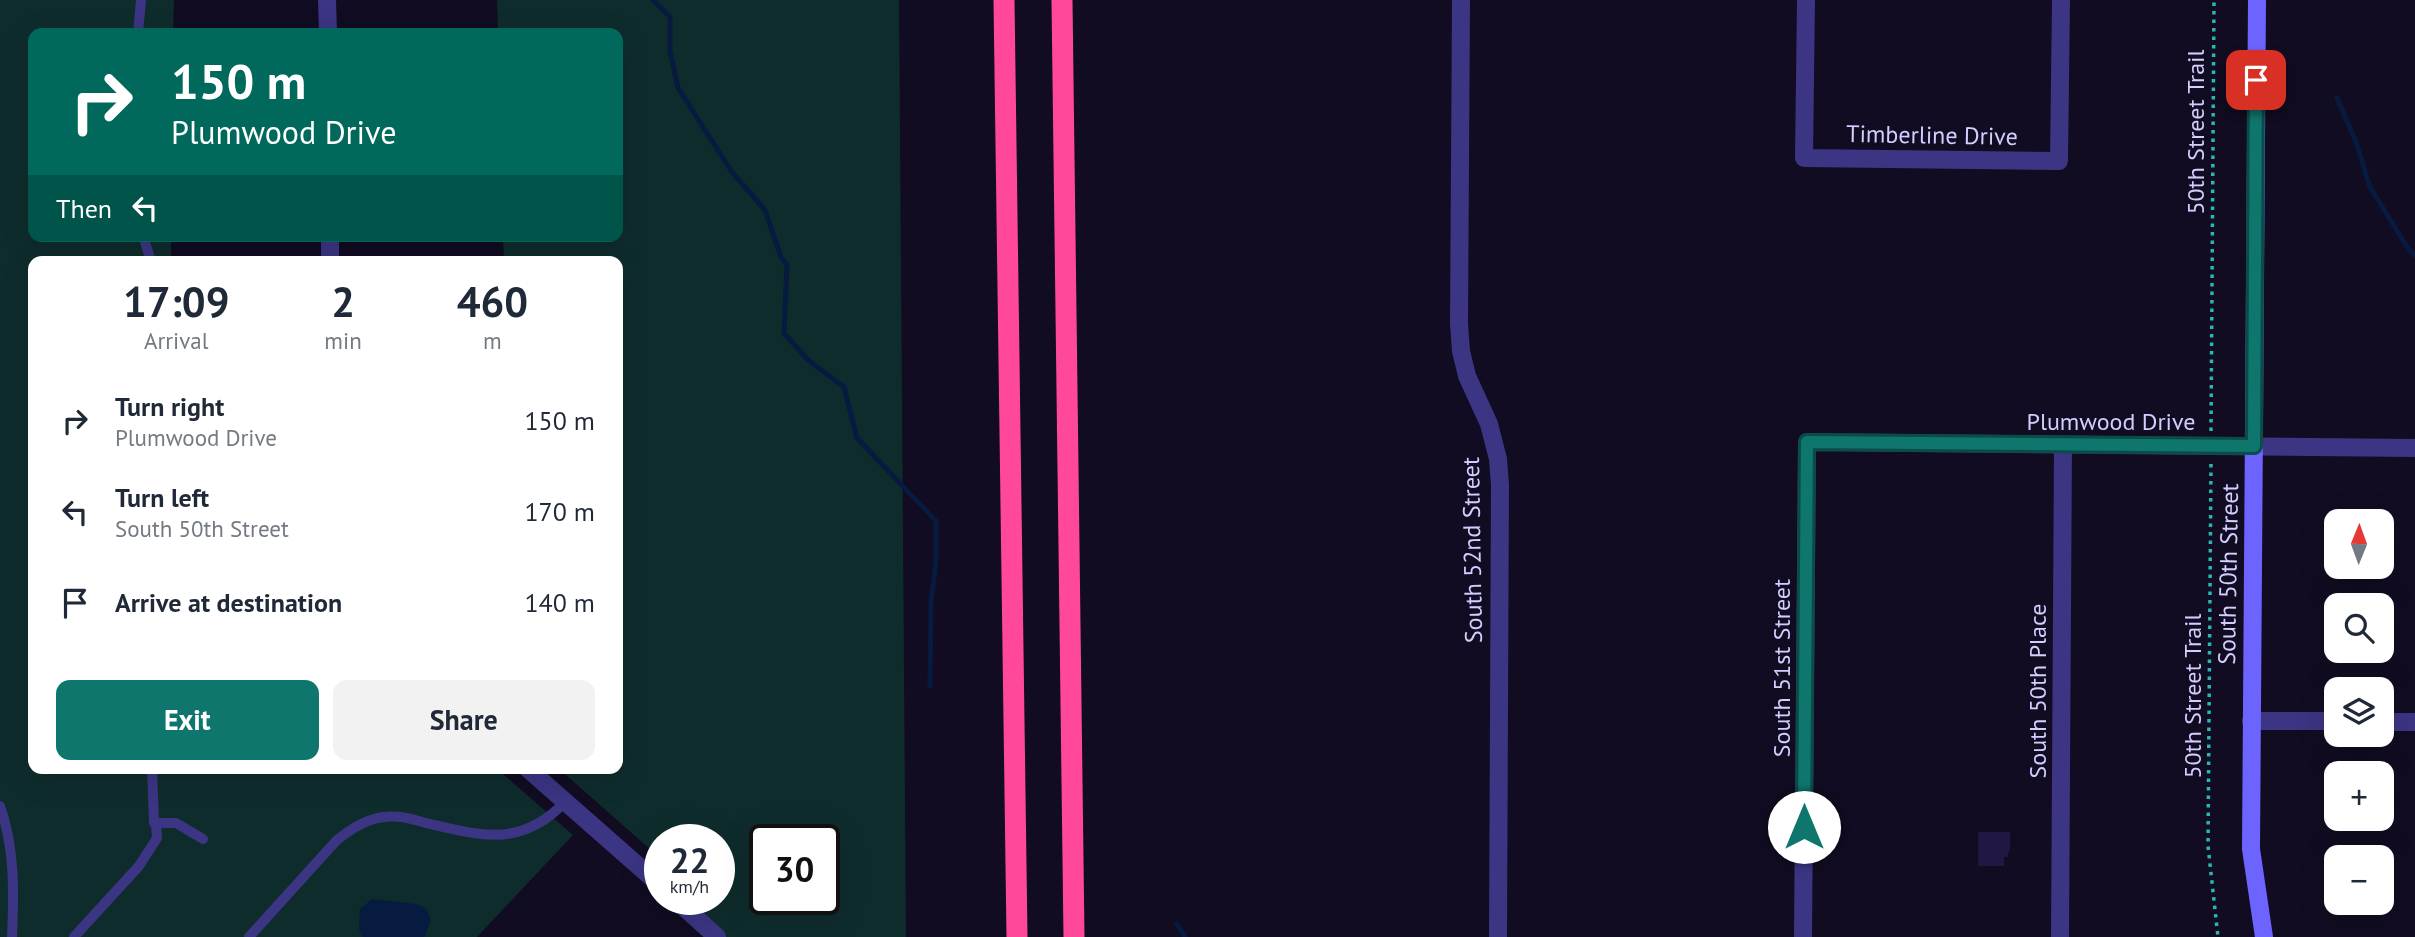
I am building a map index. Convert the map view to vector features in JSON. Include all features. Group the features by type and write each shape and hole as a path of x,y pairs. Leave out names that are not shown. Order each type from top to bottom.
{"highway":[{"path":"1004,0 1017,937"},
{"path":"1062,0 1074,937"}],"main road":[{"name":"South 50th Street","path":"2257,0 2251,849 2264,937"}],"street":[{"path":"327,0 328,28"},
{"name":"South 52nd Street","path":"1461,0 1461,351 1467,376 1489,425 1498,459 1500,485 1497,937"},
{"name":"Timberline Drive","path":"1806,0 1804,158 2059,161 2061,0"},
{"name":"Plumwood Drive","path":"1807,442 2415,448"},
{"name":"South 51st Street","path":"1803,937 1807,442"},
{"name":"South 50th Place","path":"2060,937 2063,445"},
{"path":"2251,721 2324,722"},
{"path":"2394,722 2415,722"},
{"path":"534,774 644,871"},
{"path":"693,915 717,937"}],"lane":[{"path":"138,28 141,0"},
{"path":"74,937 139,866 157,838 152,774"},
{"path":"248,937 337,840 366,821 384,817 406,817 479,835 497,836 518,833 537,825 554,814 565,802"},
{"path":"0,806 13,863 12,937"},
{"path":"156,822 176,823 203,839"}],"path":[{"name":"50th Street Trail","path":"2211,433 2214,0"},
{"name":"50th Street Trail","path":"2211,456 2208,846 2218,937"}],"green space":[{"path":"0,0 174,0 173,28 28,28 28,242 171,242 171,256 28,256 28,774 503,774 573,835 477,937 0,937"},
{"path":"497,0 899,0 906,937 717,937 693,915 735,915 735,824 644,824 644,844 565,774 623,774 623,256 504,256 503,242 623,242 623,28 498,28"}],"water":[{"path":"372,899 416,904 427,909 431,921 424,937 363,937 359,929 360,909"}],"building":[{"path":"1978,832 2010,832 2010,851 2008,857 2004,857 2004,866 1978,866"}],"waterway":[{"path":"653,0 670,17 670,51 678,88 732,172 765,210 781,257 787,265 784,333 808,360 844,387 857,438 936,521 930,686"},
{"path":"2337,98 2356,142 2370,187 2409,250 2415,255"},
{"path":"1177,924 1185,937"}],"route":[{"path":"1804,827 1807,442 2254,446 2256,80"}]}
